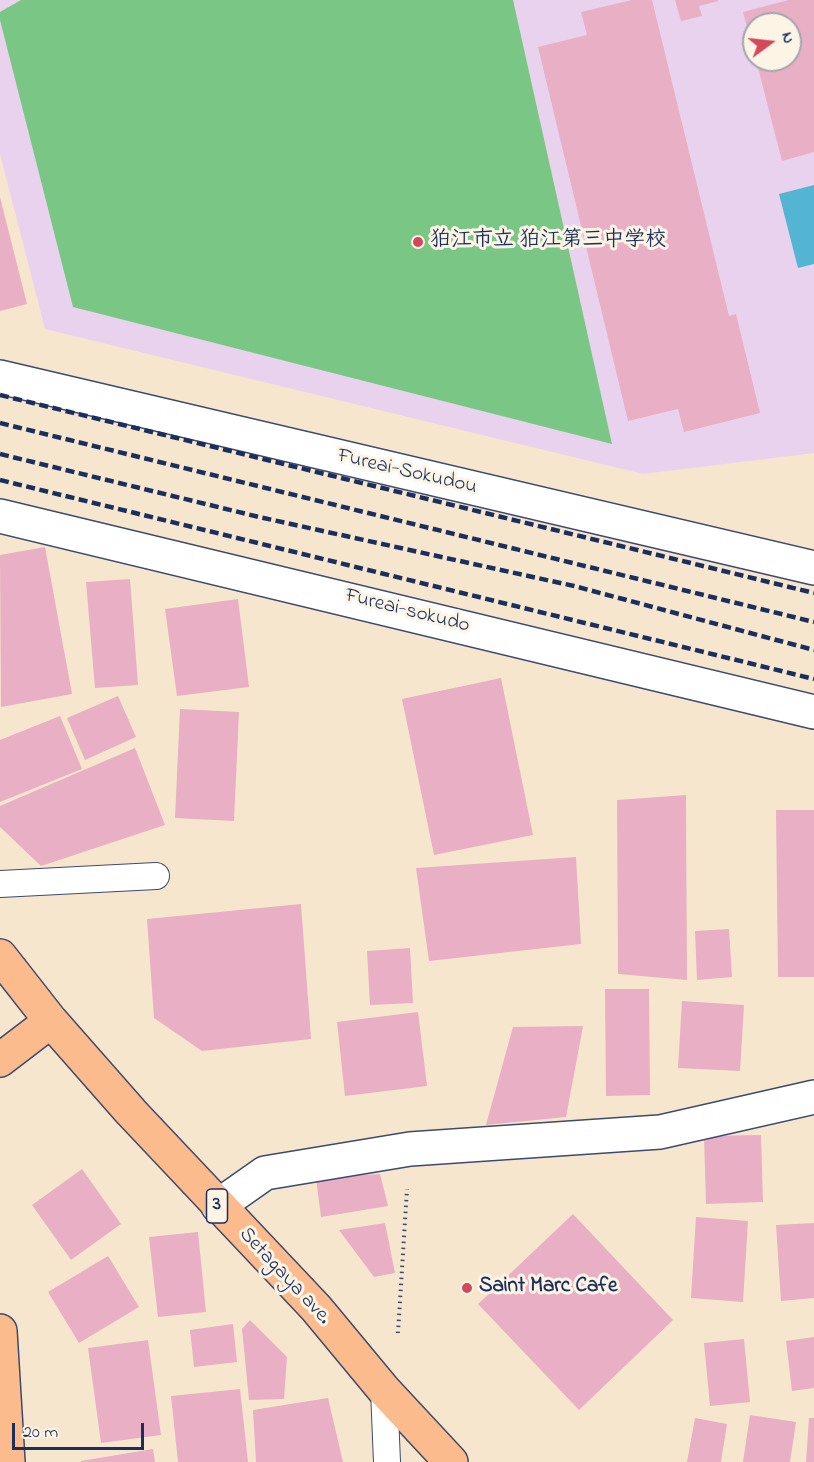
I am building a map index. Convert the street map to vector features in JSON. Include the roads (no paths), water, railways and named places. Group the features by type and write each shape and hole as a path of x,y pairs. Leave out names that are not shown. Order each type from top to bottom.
{"main road":[{"name":"Setagaya ave.","path":"0,956 51,1021 218,1206 316,1308 384,1390 451,1462"},
{"path":"0,1060 51,1021"},
{"path":"0,1331 8,1462"}],"street":[{"name":"Fureai-Sokudou","path":"0,377 814,567"},
{"name":"Fureai-sokudo","path":"0,516 814,712"},
{"path":"218,1206 265,1173 410,1149 660,1132 814,1097"}],"lane":[{"path":"0,884 156,876"},
{"path":"384,1390 387,1462"}],"water":[{"path":"814,185 814,264 798,268 779,194"}],"railway":[{"path":"0,395 814,593"},
{"path":"0,423 814,622"},
{"path":"0,454 259,517 574,586 814,650"},
{"path":"0,480 814,679"}],"place":[{"name":"狛江市立 狛江第三中学校","path":"418,242"},
{"name":"Saint Marc Cafe","path":"467,1288"}]}
